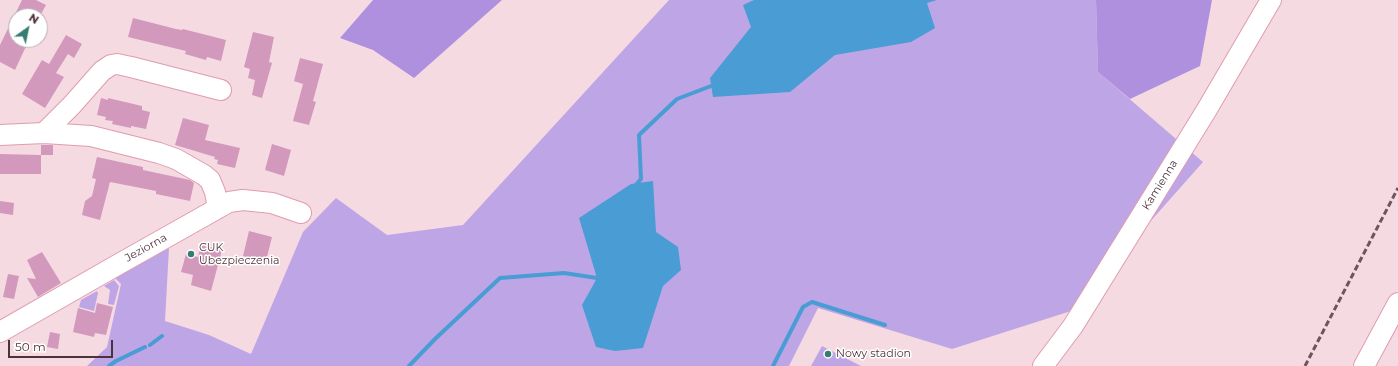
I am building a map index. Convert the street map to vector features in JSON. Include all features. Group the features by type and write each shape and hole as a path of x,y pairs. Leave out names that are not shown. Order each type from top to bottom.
{"street":[{"name":"Kamienna","path":"1043,366 1077,320 1272,0"},
{"path":"44,133 72,105 102,71 111,65 117,64 131,67 221,90"},
{"path":"0,135 44,133 101,138 159,153 176,159 204,174 210,180 215,192 218,208"},
{"name":"Jeziorna","path":"0,332 229,202 243,200 272,203 301,213"},
{"path":"1364,366 1398,303"}],"shaded area":[{"path":"373,0 502,0 414,78 373,50 340,38"},
{"path":"669,0 1096,0 1098,72 1203,162 1071,311 952,349 818,308 789,366 87,366 107,347 121,284 115,278 169,248 165,321 209,335 251,354 303,232 336,198 387,235 463,225"},
{"path":"1096,0 1212,0 1200,66 1130,99 1098,72"},
{"path":"114,280 119,286 114,305 108,304 110,290 104,286"},
{"path":"97,291 98,293 94,311 79,307 81,300"},
{"name":"Nowy stadion","path":"822,346 861,366 811,366"}],"water":[{"path":"754,0 937,0 927,3 935,28 911,42 835,55 790,92 713,97 710,78 751,27 743,5"},
{"path":"653,181 656,232 678,247 681,270 663,286 643,348 615,351 596,347 582,305 597,278 579,218 631,184"}],"building":[{"path":"22,0 36,0 46,5 44,8 18,8"},
{"path":"133,18 226,40 221,61 207,57 206,60 185,54 186,51 128,37"},
{"path":"8,29 8,48 25,48 15,70 0,62 0,45"},
{"path":"253,32 274,37 269,62 272,63 262,98 252,95 255,80 248,78 250,69 244,67"},
{"path":"66,35 82,44 74,58 68,54 56,73 64,77 45,108 22,94 42,60 49,64"},
{"path":"300,58 323,64 313,101 316,102 309,125 293,121 303,84 294,81"},
{"path":"101,98 108,100 108,98 142,106 142,110 150,112 146,129 112,124 113,121 105,120 106,117 97,115"},
{"path":"183,118 209,125 205,140 240,148 235,168 217,164 218,160 214,159 215,157 175,145"},
{"path":"272,144 291,150 284,176 265,170"},
{"path":"41,145 53,145 53,155 41,155"},
{"path":"0,154 41,155 41,174 0,174"},
{"path":"97,157 143,167 143,170 190,180 194,183 190,201 156,194 156,191 110,182 100,220 82,215 85,201 92,196 96,179 92,178"},
{"path":"0,201 14,203 13,215 0,213"},
{"path":"249,231 272,237 266,261 243,256"},
{"path":"201,245 222,250 211,291 191,285 193,275 181,272 186,254 198,257"},
{"path":"42,252 61,283 38,297 27,278 36,279 27,260"},
{"path":"8,274 19,276 14,299 3,297"},
{"path":"97,303 113,307 106,335 95,333 94,337 73,332 78,308 95,313"},
{"path":"50,332 60,334 58,349 47,347"}],"waterway":[{"path":"635,186 641,179 639,135 677,99 711,86"},
{"path":"409,366 435,339 500,278 564,273 597,278 599,273"},
{"path":"773,366 803,307 812,302 885,325"},
{"path":"150,345 162,336"},
{"path":"109,366 145,347"}],"railway":[{"path":"1305,366 1398,188"}],"place":[{"name":"CUK Ubezpieczenia","path":"191,254"},
{"name":"Nowy stadion","path":"828,354"}]}
